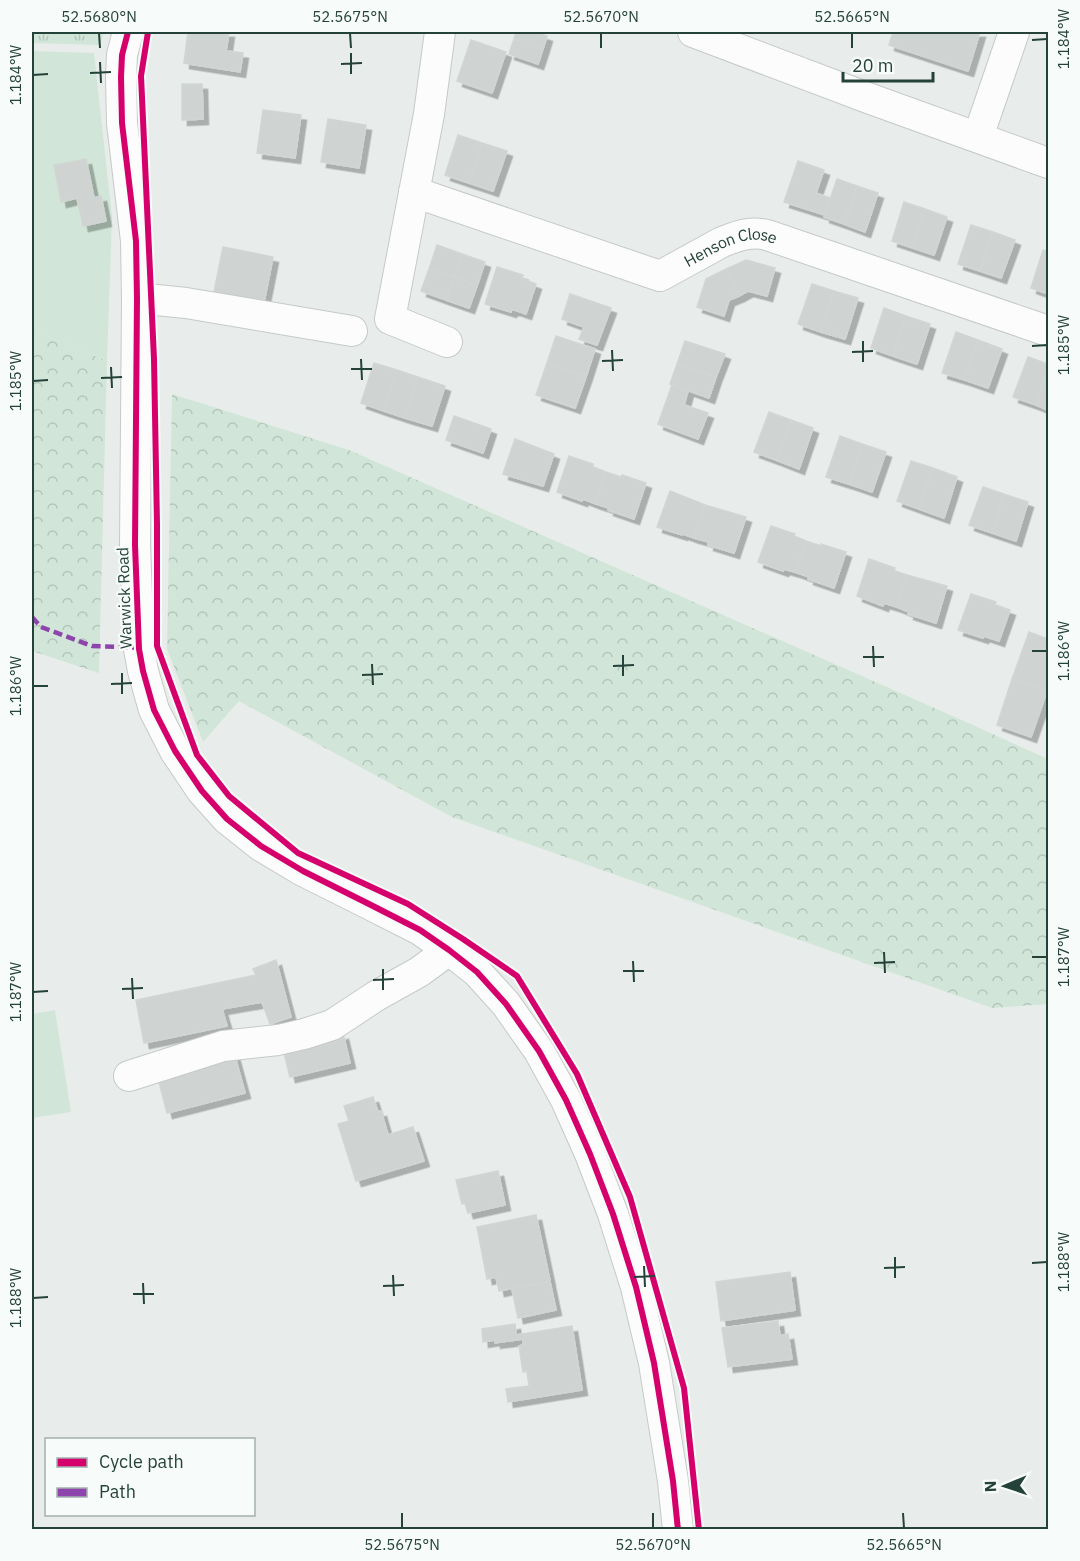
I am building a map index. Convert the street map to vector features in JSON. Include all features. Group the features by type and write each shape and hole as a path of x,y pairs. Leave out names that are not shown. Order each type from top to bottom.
{"street":[{"name":"Warwick Road","path":"128,32 122,55 121,77 122,123 136,242 135,545 139,649 142,671 154,710 175,751 202,791 227,819 261,846 303,871 420,930 449,950 477,972 506,1004 533,1042 566,1100 590,1154 613,1214 636,1287 654,1363 673,1481 678,1530"},
{"path":"440,32 429,114 390,319 447,342"},
{"path":"693,32 1048,163"},
{"path":"978,137 1014,32"},
{"name":"Henson Close","path":"414,192 660,276 722,242 754,232 1048,331"},
{"path":"137,298 186,303 352,332"},
{"path":"129,1076 223,1046 278,1040 332,1025 376,996 419,972 449,950"}],"green space":[{"path":"32,32 104,32 100,45 32,43"},
{"path":"32,51 94,53 112,217 107,361 32,330"},
{"path":"32,330 107,361 99,673 32,651"},
{"path":"172,394 349,450 1048,759 1048,1004 992,1008 452,817 239,701 203,742 167,649"},
{"path":"55,1010 71,1112 32,1118 32,1014"}],"building":[{"path":"188,32 229,32 226,51 243,53 240,72 184,63"},
{"path":"516,32 534,32 547,36 543,49 514,39"},
{"path":"893,32 980,32 968,71 889,45"},
{"path":"514,39 543,49 538,64 509,54"},
{"path":"471,40 506,52 492,93 457,81"},
{"path":"182,84 202,84 203,119 182,120"},
{"path":"263,110 301,115 295,158 257,153"},
{"path":"328,119 366,125 359,168 321,162"},
{"path":"458,135 482,143 469,183 445,175"},
{"path":"482,143 507,151 493,191 469,183"},
{"path":"86,159 94,198 101,196 106,221 83,226 77,198 61,202 54,165"},
{"path":"798,161 824,170 816,193 830,198 825,215 784,202"},
{"path":"837,179 857,186 844,224 824,217"},
{"path":"857,186 878,193 865,232 844,224"},
{"path":"904,202 925,209 913,248 892,241"},
{"path":"925,209 947,217 934,255 913,248"},
{"path":"971,225 993,232 980,271 958,264"},
{"path":"993,232 1015,240 1001,278 980,271"},
{"path":"437,245 462,254 454,277 429,269"},
{"path":"223,247 273,257 264,302 214,292"},
{"path":"1043,250 1048,251 1048,294 1031,288"},
{"path":"462,254 485,262 477,286 454,277"},
{"path":"746,260 775,268 767,296 748,291 739,296 726,269"},
{"path":"497,267 523,275 522,279 536,284 526,314 485,304"},
{"path":"429,269 454,277 446,300 421,291"},
{"path":"726,269 739,296 729,300 724,316 697,307 706,279"},
{"path":"454,277 477,286 469,308 446,300"},
{"path":"812,284 834,291 821,332 798,324"},
{"path":"834,291 858,298 845,339 821,332"},
{"path":"570,294 611,308 597,345 579,339 584,327 562,319"},
{"path":"884,308 906,316 893,356 871,348"},
{"path":"906,316 930,324 917,364 893,356"},
{"path":"956,332 978,340 965,380 942,373"},
{"path":"556,336 595,349 586,377 547,363"},
{"path":"978,340 1002,349 988,388 965,380"},
{"path":"685,341 725,354 716,377 677,364"},
{"path":"1028,357 1048,364 1036,405 1013,397"},
{"path":"374,363 397,370 384,411 361,403"},
{"path":"547,363 586,377 575,408 536,395"},
{"path":"677,364 716,377 709,398 670,384"},
{"path":"1048,369 1048,410 1036,405"},
{"path":"397,370 418,377 405,418 384,411"},
{"path":"418,377 445,386 432,426 405,418"},
{"path":"672,385 688,391 684,405 708,413 698,439 658,424"},
{"path":"769,412 791,420 776,460 754,452"},
{"path":"454,416 491,429 483,453 446,440"},
{"path":"791,420 813,428 799,469 776,460"},
{"path":"840,436 862,444 849,484 826,477"},
{"path":"515,439 554,454 543,486 503,474"},
{"path":"862,444 886,452 872,492 849,484"},
{"path":"569,456 593,464 593,467 606,472 596,504 557,492"},
{"path":"911,461 933,468 919,509 897,501"},
{"path":"933,468 957,477 944,518 919,509"},
{"path":"606,472 646,483 634,519 596,504"},
{"path":"983,487 1004,494 992,533 969,525"},
{"path":"670,491 705,505 694,538 657,527"},
{"path":"1004,494 1028,502 1016,541 992,533"},
{"path":"705,505 746,517 734,553 694,538"},
{"path":"771,526 795,534 794,536 806,541 795,572 784,569 783,571 758,562"},
{"path":"806,541 846,552 834,588 795,572"},
{"path":"869,559 907,575 897,607 884,603 883,606 857,596"},
{"path":"907,575 947,586 936,623 908,614 909,612 897,607"},
{"path":"971,594 996,602 995,605 1010,610 999,641 958,630"},
{"path":"1029,632 1048,639 1047,691 1012,679"},
{"path":"1012,679 1047,691 1031,737 997,725"},
{"path":"276,960 291,1017 270,1024 262,1002 222,1009 227,1026 144,1043 136,1000 256,975 253,969"},
{"path":"343,1034 350,1063 290,1077 283,1049"},
{"path":"234,1053 245,1093 167,1113 157,1074"},
{"path":"373,1097 378,1112 381,1111 388,1135 413,1127 424,1161 356,1181 338,1124 349,1121 344,1106"},
{"path":"498,1171 505,1205 468,1213 465,1203 462,1204 456,1180"},
{"path":"536,1215 550,1281 499,1291 496,1277 487,1279 477,1227"},
{"path":"790,1272 795,1310 721,1321 716,1282"},
{"path":"550,1282 556,1310 518,1318 512,1289"},
{"path":"778,1321 780,1336 788,1334 792,1359 728,1367 722,1328"},
{"path":"515,1324 516,1335 572,1326 582,1390 508,1402 506,1389 529,1386 527,1371 523,1372 519,1346 523,1345 523,1339 495,1343 495,1340 483,1342 482,1329"}],"marked path":[{"path":"32,617 41,627 92,646 145,648"}],"cycle path":[{"path":"128,32 122,55 121,77 122,123 136,241 135,545 139,649 154,710 175,751 202,791 227,819 261,846 303,871 420,930 449,950 477,972 506,1004 539,1051 566,1100 590,1154 613,1214 636,1287 654,1363 673,1481 678,1530"},
{"path":"148,32 141,76 154,359 157,646 197,755 229,796 298,853 408,904 517,976 577,1074 630,1197 684,1388 699,1530"}]}
